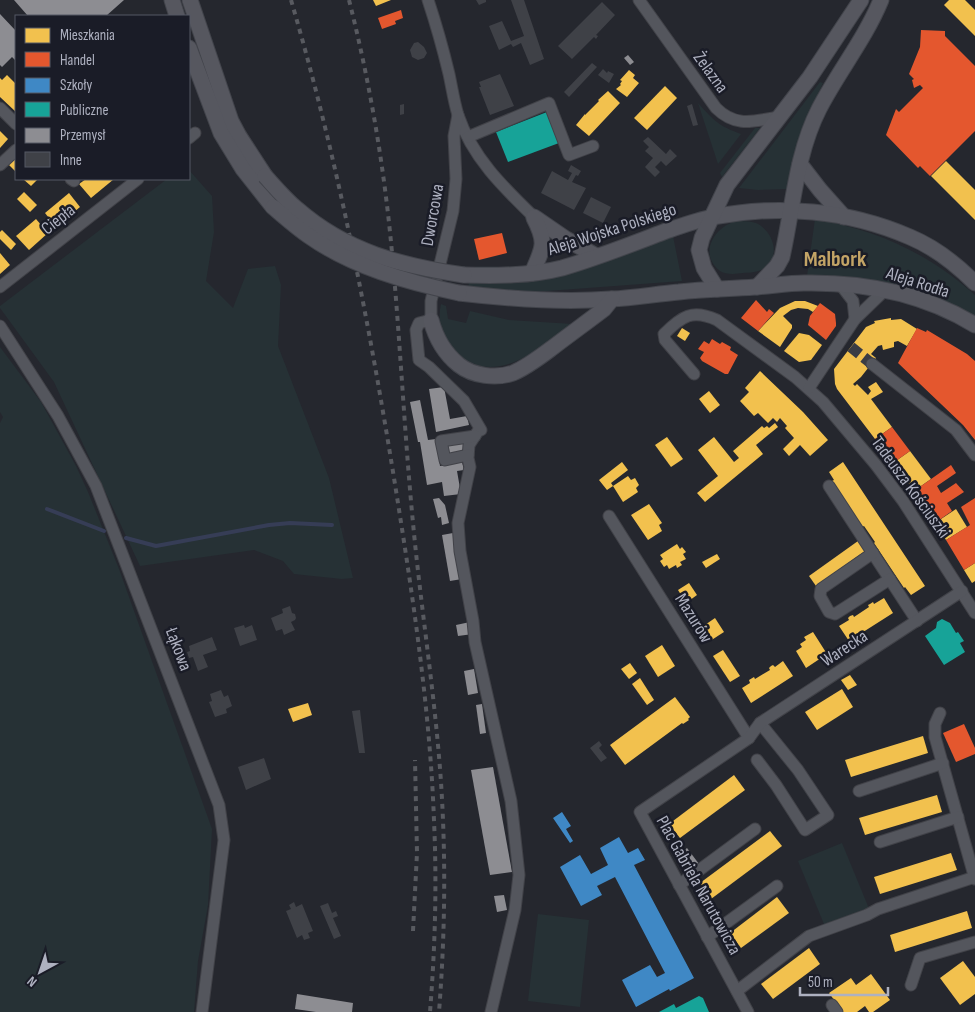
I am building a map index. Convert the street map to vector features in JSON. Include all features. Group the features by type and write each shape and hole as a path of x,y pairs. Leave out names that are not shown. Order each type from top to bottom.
{"main road":[{"path":"172,0 177,15"},
{"name":"Aleja Wojska Polskiego","path":"190,0 231,121 265,176 306,216 338,238 359,249 400,264 464,276 532,273 561,268 677,227 712,217"},
{"path":"717,289 704,268 699,250 702,238 727,185 810,77 861,0"},
{"path":"190,51 221,133 243,169 273,207 309,236 342,255 382,272 459,293 538,301 612,299 756,287 777,266 785,245 800,164 810,128 819,109 873,20 881,0"},
{"path":"800,164 844,217"},
{"path":"712,217 758,211 791,210"},
{"name":"Aleja Rodła","path":"791,210 844,217 911,237 938,253 975,283"},
{"path":"534,217 566,239 596,256"},
{"path":"532,273 542,250 542,233 534,217"},
{"name":"Aleja Rodła","path":"756,287 802,282 868,286 918,298 948,310 975,325"},
{"path":"431,320 434,333 440,345 449,357 461,367 484,375 505,375 520,370 537,359 604,309 612,299"}],"street":[{"name":"Dworcowa","path":"428,0 442,43 458,115 468,137 494,176 534,217"},
{"name":"Żelazna","path":"639,0 679,58 722,115 742,122 779,118"},
{"path":"468,137 549,103 569,155 593,146"},
{"path":"0,108 15,123"},
{"name":"Dworcowa","path":"431,320 431,301 453,211 456,180 454,136 458,115"},
{"path":"0,165 15,151"},
{"name":"Ciepła","path":"0,287 137,180"},
{"path":"840,284 853,302 855,319"},
{"path":"809,388 855,319 885,290"},
{"name":"Tadeusza Kościuszki","path":"694,374 665,340 664,334 679,319 694,314 717,320 809,388 850,433 894,489 975,613"},
{"path":"431,320 420,323 416,330 419,360 429,367 464,401 481,430 469,444 470,467 458,523 460,551 475,642 511,801 519,875 514,910 491,1012"},
{"name":"Łąkowa","path":"0,326 58,416 96,486 219,805 224,840 202,1012"},
{"path":"841,340 851,347"},
{"path":"872,364 956,430 975,455"},
{"path":"468,455 446,460 441,441 475,436"},
{"path":"829,486 917,621"},
{"name":"Mazurów","path":"609,516 749,738"},
{"path":"873,554 821,589 820,596 830,612 835,614 890,579"},
{"name":"Warecka","path":"749,738 760,723 962,591"},
{"path":"737,991 809,936 867,915 878,908 975,878 935,733 935,724 940,713"},
{"path":"757,760 776,785 805,830 828,816 798,770 760,723"},
{"name":"Plac Gabriela Narutowicza","path":"748,1012 640,812 749,738"},
{"path":"859,791 943,764"},
{"path":"880,842 958,817"},
{"path":"679,885 755,829"},
{"path":"707,937 776,886"},
{"path":"911,985 920,958 975,942"}],"shaded area":[{"path":"820,82 823,83 801,135 787,189 758,190 739,188"},
{"path":"698,103 717,122 741,134 718,164"},
{"path":"755,128 760,128 722,177 720,173"},
{"path":"190,171 212,196 214,232 206,281 233,308 248,269 275,266 281,285 278,346 329,478 353,578 342,579 294,574 283,561 254,550 140,566 54,382 0,306 166,180 190,180"},
{"path":"815,219 860,230 901,245 920,255 957,280 975,295 975,316 933,296 894,284 853,278 807,276"},
{"path":"736,221 756,223 767,231 774,250 770,263 765,268 754,272 731,274 720,271 713,264 710,257 710,249 715,235 728,224"},
{"path":"673,236 682,281 534,292 468,288 469,282 517,282"},
{"path":"441,304 446,306 448,319 466,323 470,311 509,320 573,324 531,354 500,366 484,367 469,362 450,345 440,322"},
{"path":"0,347 41,402 88,492 119,569 212,829 208,905 198,961 194,1012 0,1012 0,423 3,417 0,412"},
{"path":"842,843 870,911 826,929 798,861"},
{"path":"538,914 589,920 580,1007 528,1001"}],"building: Mieszkania":[{"path":"373,0 391,0 376,6"},
{"path":"949,0 965,0 975,10 975,36 944,5"},
{"path":"629,70 635,75 633,78 639,83 627,97 616,89 621,85 622,81 620,80"},
{"path":"7,75 15,83 15,111 0,97 0,78 2,80"},
{"path":"665,86 677,98 647,130 634,118"},
{"path":"608,91 620,103 589,136 576,125"},
{"path":"0,131 8,139 0,148"},
{"path":"15,157 15,171 8,164"},
{"path":"946,161 975,190 975,220 931,176"},
{"path":"24,180 37,180 31,186"},
{"path":"85,180 113,180 91,198 79,184"},
{"path":"24,192 37,205 30,212 17,199"},
{"path":"69,193 80,207 56,227 45,213"},
{"path":"36,219 48,233 29,250 16,236"},
{"path":"2,230 16,244 11,250 0,239 0,232"},
{"path":"0,253 10,265 0,274"},
{"path":"795,301 805,301 818,306 813,312 808,309 798,308 791,310 783,316 792,325 792,328 780,347 758,331 780,308"},
{"path":"891,318 891,320 901,319 917,329 907,346 898,341 894,342 894,347 883,350 882,345 878,346 871,354 876,358 853,384 855,386 857,384 868,395 871,391 868,387 876,382 883,392 871,399 892,427 875,439 837,389 834,369 866,327 875,323 874,321"},
{"path":"682,328 690,333 685,341 677,336"},
{"path":"799,333 809,335 822,345 811,360 799,362 784,351"},
{"path":"760,371 803,412 828,440 810,456 800,445 789,456 783,449 794,438 785,428 787,426 780,418 777,422 773,418 768,423 758,413 754,416 740,401 749,392 745,388"},
{"path":"709,391 720,405 710,413 699,399"},
{"path":"775,423 778,427 756,445 763,454 705,502 697,493 718,476 698,450 714,437 734,462 739,458 733,451 762,426 769,428"},
{"path":"667,437 683,459 671,467 655,445"},
{"path":"910,451 931,479 914,491 893,463"},
{"path":"622,462 628,470 611,483 613,486 607,490 599,480"},
{"path":"843,462 925,586 911,595 904,588 875,542 864,526 862,527 832,481 834,480 829,472"},
{"path":"628,476 631,480 635,478 639,485 636,488 638,492 623,502 613,486"},
{"path":"649,504 662,523 659,525 662,531 648,540 631,515"},
{"path":"956,509 967,527 946,540 935,523"},
{"path":"858,541 865,551 816,586 809,576"},
{"path":"677,544 680,549 682,547 686,552 683,554 686,559 680,562 682,565 677,568 676,565 669,569 667,565 664,567 660,561 663,559 660,555"},
{"path":"717,554 720,559 706,568 702,562"},
{"path":"975,563 975,581 972,583 964,570"},
{"path":"689,583 697,595 686,603 678,590"},
{"path":"884,598 893,613 849,641 839,626 849,620 850,616 853,615 854,617 869,607 868,605"},
{"path":"715,618 724,632 710,641 702,627"},
{"path":"813,632 827,654 806,668 796,651 802,647 800,644 806,640 804,637"},
{"path":"662,645 675,666 658,677 645,656"},
{"path":"723,650 740,676 730,682 713,656"},
{"path":"783,661 793,676 751,703 742,688 750,683 749,680 754,677 755,679 770,670 771,666 775,667"},
{"path":"630,663 637,673 629,679 621,669"},
{"path":"850,675 857,685 848,690 841,680"},
{"path":"640,678 654,700 647,705 632,684"},
{"path":"842,689 853,707 817,730 805,712"},
{"path":"675,697 690,717 689,720 682,723 625,765 610,745"},
{"path":"308,703 312,715 293,722 288,709"},
{"path":"923,736 928,753 851,777 845,760"},
{"path":"734,775 745,790 680,838 669,824"},
{"path":"937,795 942,812 865,835 859,818"},
{"path":"770,831 782,846 711,899 700,883"},
{"path":"951,853 957,870 880,894 874,877"},
{"path":"777,897 789,913 741,948 730,933"},
{"path":"967,911 972,928 895,952 890,935"},
{"path":"809,948 820,964 773,999 761,984"},
{"path":"963,961 975,977 975,994 960,1005 940,978"},
{"path":"871,974 890,1000 873,1012 869,1012 865,1006 857,1012 843,1012 829,993 851,978 856,985"}],"building: Handel":[{"path":"401,10 403,18 395,21 396,24 382,29 378,18"},
{"path":"921,30 945,31 945,36 975,66 975,131 930,176 920,166 918,168 886,135 896,109 899,112 923,88 920,85 914,88 912,80 914,79 909,74 920,47"},
{"path":"502,233 507,253 479,260 474,239"},
{"path":"756,300 767,312 769,309 774,313 758,331 741,318"},
{"path":"820,303 835,314 836,326 826,340 808,325 810,316"},
{"path":"917,328 926,332 927,330 967,354 975,361 975,440 963,425 898,363"},
{"path":"712,339 720,344 722,342 731,347 730,350 738,355 728,374 702,361 700,358 704,352 698,349 704,341 709,344"},
{"path":"892,427 910,451 893,463 875,439"},
{"path":"951,465 956,473 937,486 941,493 956,483 964,492 947,503 952,511 935,523 914,491"},
{"path":"975,498 975,563 964,570 946,540 970,525 961,507"},
{"path":"964,724 975,748 975,754 956,762 943,733"}],"building: Szkoły":[{"path":"562,812 571,826 566,829 573,841 570,843 553,818"},
{"path":"619,837 628,853 638,848 645,860 634,865 694,978 636,1007 622,980 650,965 657,977 665,973 615,877 597,886 602,895 581,906 560,867 580,855 591,874 608,865 600,848"}],"building: Publiczne":[{"path":"547,112 559,143 508,162 496,132"},
{"path":"942,619 950,623 956,633 958,632 964,641 960,643 965,652 944,665 925,636 936,628 937,622"},
{"path":"699,996 703,998 709,1012 659,1012 674,1004 676,1008"}],"building: Przemysł":[{"path":"14,0 124,0 107,15 27,15"},
{"path":"0,14 15,30 15,60 12,57 2,67 0,65"},
{"path":"628,55 634,62 630,65 624,58"},
{"path":"444,387 450,419 467,416 469,425 436,432 429,389"},
{"path":"420,400 428,440 436,439 440,466 462,462 464,470 457,471 461,494 444,496 442,482 427,485 420,442 418,442 410,402"},
{"path":"464,440 466,451 449,454 447,443"},
{"path":"439,498 445,505 449,523 442,525 441,517 438,518 433,499"},
{"path":"453,533 462,579 450,581 442,535"},
{"path":"470,622 473,634 458,636 456,625"},
{"path":"474,669 478,693 468,695 464,671"},
{"path":"482,704 486,733 480,734 476,705"},
{"path":"493,767 512,872 490,875 471,770"},
{"path":"687,848 699,864 690,871 679,855"},
{"path":"504,895 507,910 497,912 494,896"},
{"path":"297,994 353,1003 352,1012 316,1012 295,1009"}],"building: Inne":[{"path":"476,0 486,0 486,2 479,5"},
{"path":"511,0 524,0 544,59 530,65 521,43 513,47 511,44 499,50 489,26 502,21 511,41 524,36"},
{"path":"602,2 615,15 596,35 598,36 596,39 594,37 572,59 558,46"},
{"path":"418,42 427,53 424,58 418,60 412,57 410,50 414,43"},
{"path":"592,63 597,67 569,97 564,92"},
{"path":"603,69 607,73 608,71 614,74 609,83 598,75"},
{"path":"500,74 514,106 490,115 479,87 481,87 479,82"},
{"path":"404,104 404,114 400,115 400,105"},
{"path":"692,104 698,125 693,126 687,106"},
{"path":"648,137 666,154 670,149 677,156 666,166 661,161 655,167 660,172 655,177 645,167 653,158 645,151 649,147 643,141"},
{"path":"571,165 581,171 572,182 586,188 574,210 541,193 552,171 568,180 572,173 568,171"},
{"path":"591,197 611,207 603,223 583,213"},
{"path":"290,606 296,618 291,622 295,630 284,635 282,629 276,631 271,618 283,613 282,609"},
{"path":"244,625 245,628 252,625 257,640 240,646 234,628"},
{"path":"212,637 217,650 203,655 208,667 198,671 193,657 189,658 187,652 190,651 189,646"},
{"path":"221,690 224,697 228,695 232,706 226,709 227,713 215,717 209,702 212,701 210,694"},
{"path":"360,710 365,753 359,753 352,711"},
{"path":"599,741 602,745 599,748 607,758 601,762 590,748"},
{"path":"264,758 271,779 246,790 238,767"},
{"path":"294,902 296,907 302,904 313,931 308,933 310,938 304,940 302,935 297,938 286,911 291,909 289,905"},
{"path":"328,903 332,913 336,911 338,916 333,918 341,936 334,939 320,906"}],"waterway":[{"path":"47,509 104,531"},
{"path":"126,538 156,546 269,525 290,523 332,525"}],"tunnel":[{"path":"851,347 872,364"}],"railway":[{"path":"291,0 323,118 362,297 384,418 414,606 429,736 434,821 435,917 430,1012"},
{"path":"349,0 369,90 388,211 413,523 438,749 443,811 444,868 444,926 439,1012"},
{"path":"413,931 417,853 415,760"}],"district":[{"name":"Malbork","path":"835,258"}]}
